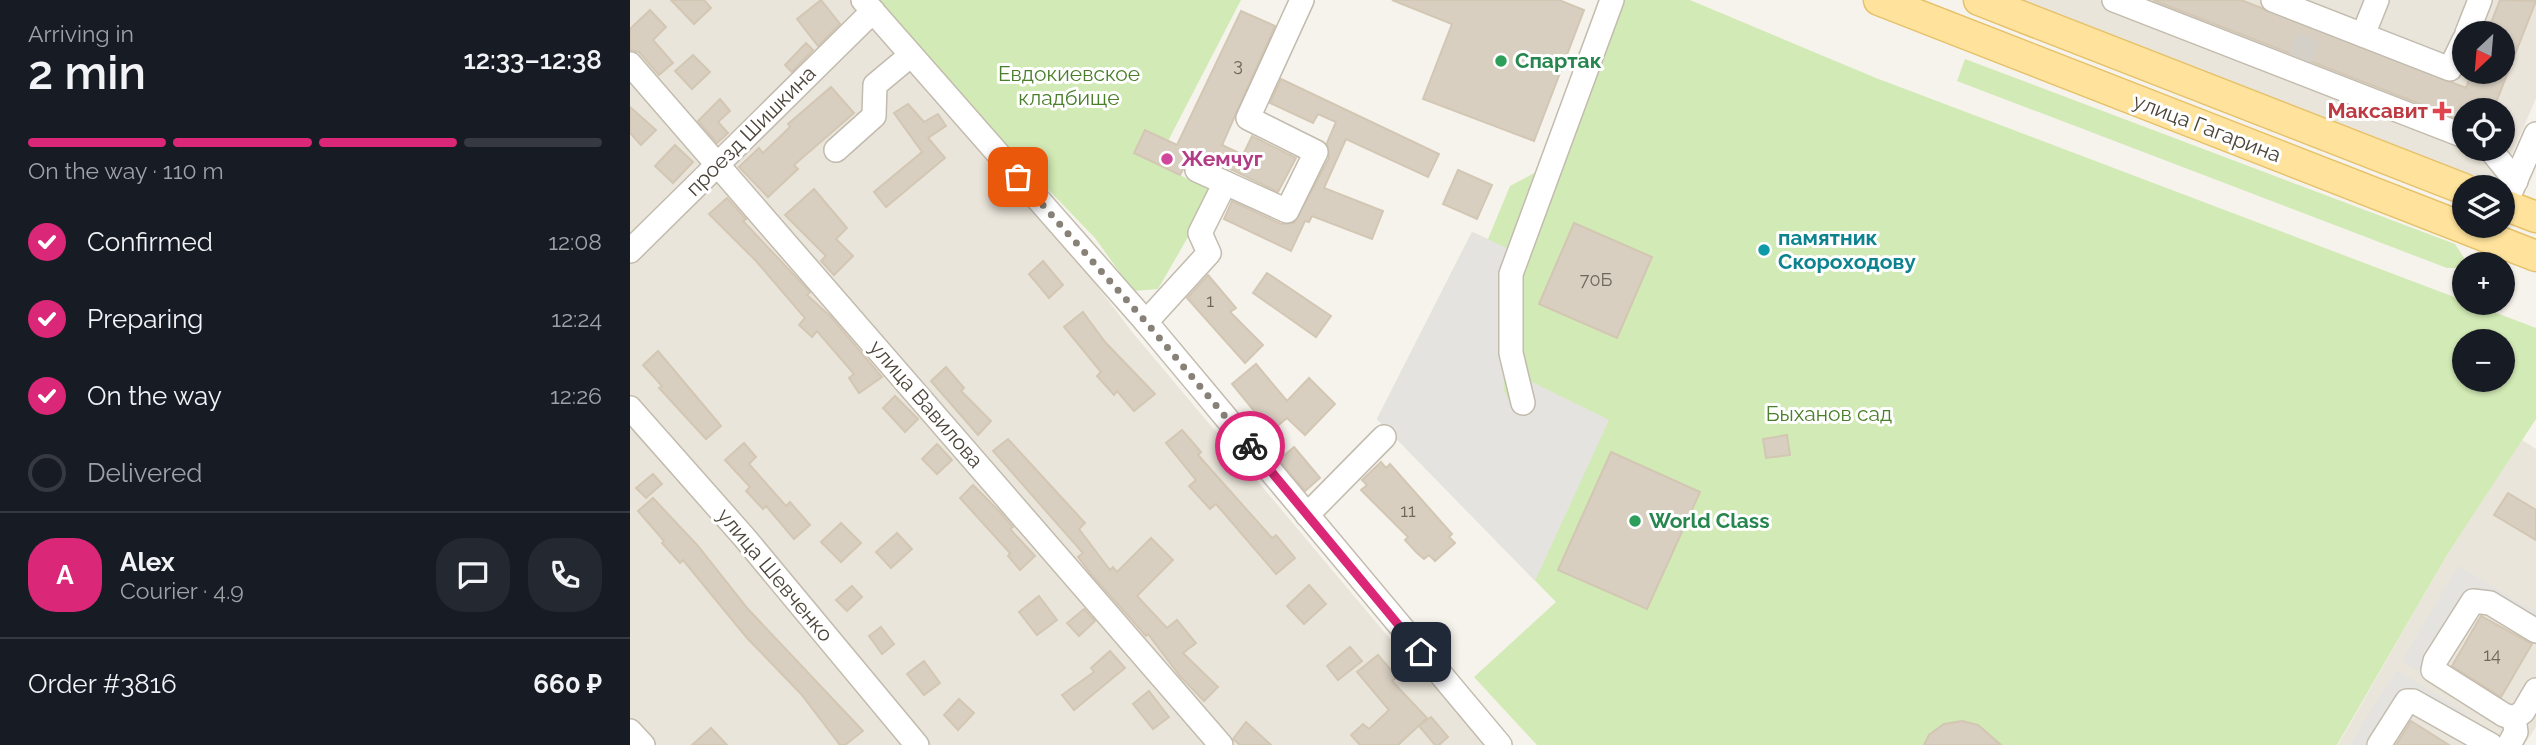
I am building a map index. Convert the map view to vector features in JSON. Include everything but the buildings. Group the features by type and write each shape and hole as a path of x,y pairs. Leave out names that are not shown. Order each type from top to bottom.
{"main road":[{"name":"улица Гагарина","path":"1879,0 2072,75 2452,195"},
{"name":"улица Гагарина","path":"1979,0 2452,184"},
{"path":"2072,75 2087,76 2097,66 2096,51 2085,41"},
{"name":"улица Гагарина","path":"2515,213 2536,217"},
{"name":"улица Гагарина","path":"2515,228 2536,256"}],"street":[{"path":"1197,170 1287,211 1316,152 1248,118 1302,0"},
{"path":"1523,404 1511,353 1511,274 1612,0"},
{"path":"2273,0 2315,22 2363,35 2450,69 2452,65"},
{"path":"2363,35 2377,0"},
{"path":"2471,21 2480,0"},
{"path":"2123,2 2297,64 2452,131"},
{"path":"868,6 1146,322 1500,745"},
{"name":"проезд Шишкина","path":"630,251 868,6"},
{"path":"836,150 874,116 875,85 911,55"},
{"name":"улица Вавилова","path":"630,64 1221,745"},
{"path":"2515,182 2536,134"},
{"path":"1146,322 1209,253 1200,233 1225,183"},
{"name":"улица Шевченко","path":"630,408 744,537 916,745"},
{"path":"1307,515 1384,437"},
{"path":"2514,718 2504,715 2438,675 2433,670 2435,661 2473,601 2490,603 2536,631"},
{"path":"2514,718 2523,712 2536,690"},
{"path":"2379,745 2407,701 2413,701 2503,743 2516,730 2514,718"},
{"path":"630,731 643,745"}],"shaded area":[{"path":"630,0 854,0 1056,232 1133,333 1391,640 1488,745 630,745"},
{"path":"2003,0 2536,0 2536,98 2515,147 2515,98 2452,98 2452,161 2509,161 2503,175 2452,177"},
{"path":"1472,232 1509,249 1502,266 1504,391 1517,415 1532,382 1609,420 1535,581 1377,419"},
{"path":"2522,440 2536,449 2536,727 2524,745 2338,745 2447,555"},
{"path":"2458,566 2536,612 2536,627 2468,587 2418,671 2402,661"},
{"path":"2396,670 2468,714 2461,725 2401,688 2366,745 2350,745"}],"green space":[{"name":"Евдокиевское кладбище","path":"876,0 1241,0 1168,141 1145,130 1134,152 1214,192 1158,289 1133,291 1095,238 924,61"},
{"name":"Быханов сад","path":"1602,0 1690,0 1876,78 2452,296 2452,315 2502,315 2536,328 2536,419 2447,555 2337,745 1537,745 1474,677 1556,602 1377,419 1472,232 1488,239 1510,186 1538,171"},
{"path":"1965,59 2455,244 2460,252 2452,252 2452,268 2447,268 1957,81"}],"tunnel":[{"path":"2300,58 2312,28"}],"way so far":[{"path":"1018,177 1146,322 1250,446"}],"place":[{"name":"Спартак","path":"1501,61"},
{"name":"Максавит","path":"2442,111"},
{"name":"Жемчуг","path":"1167,159"},
{"name":"памятник Скороходову","path":"1764,250"},
{"name":"World Class","path":"1635,521"}],"route":[{"path":"1250,446 1421,652"}]}
